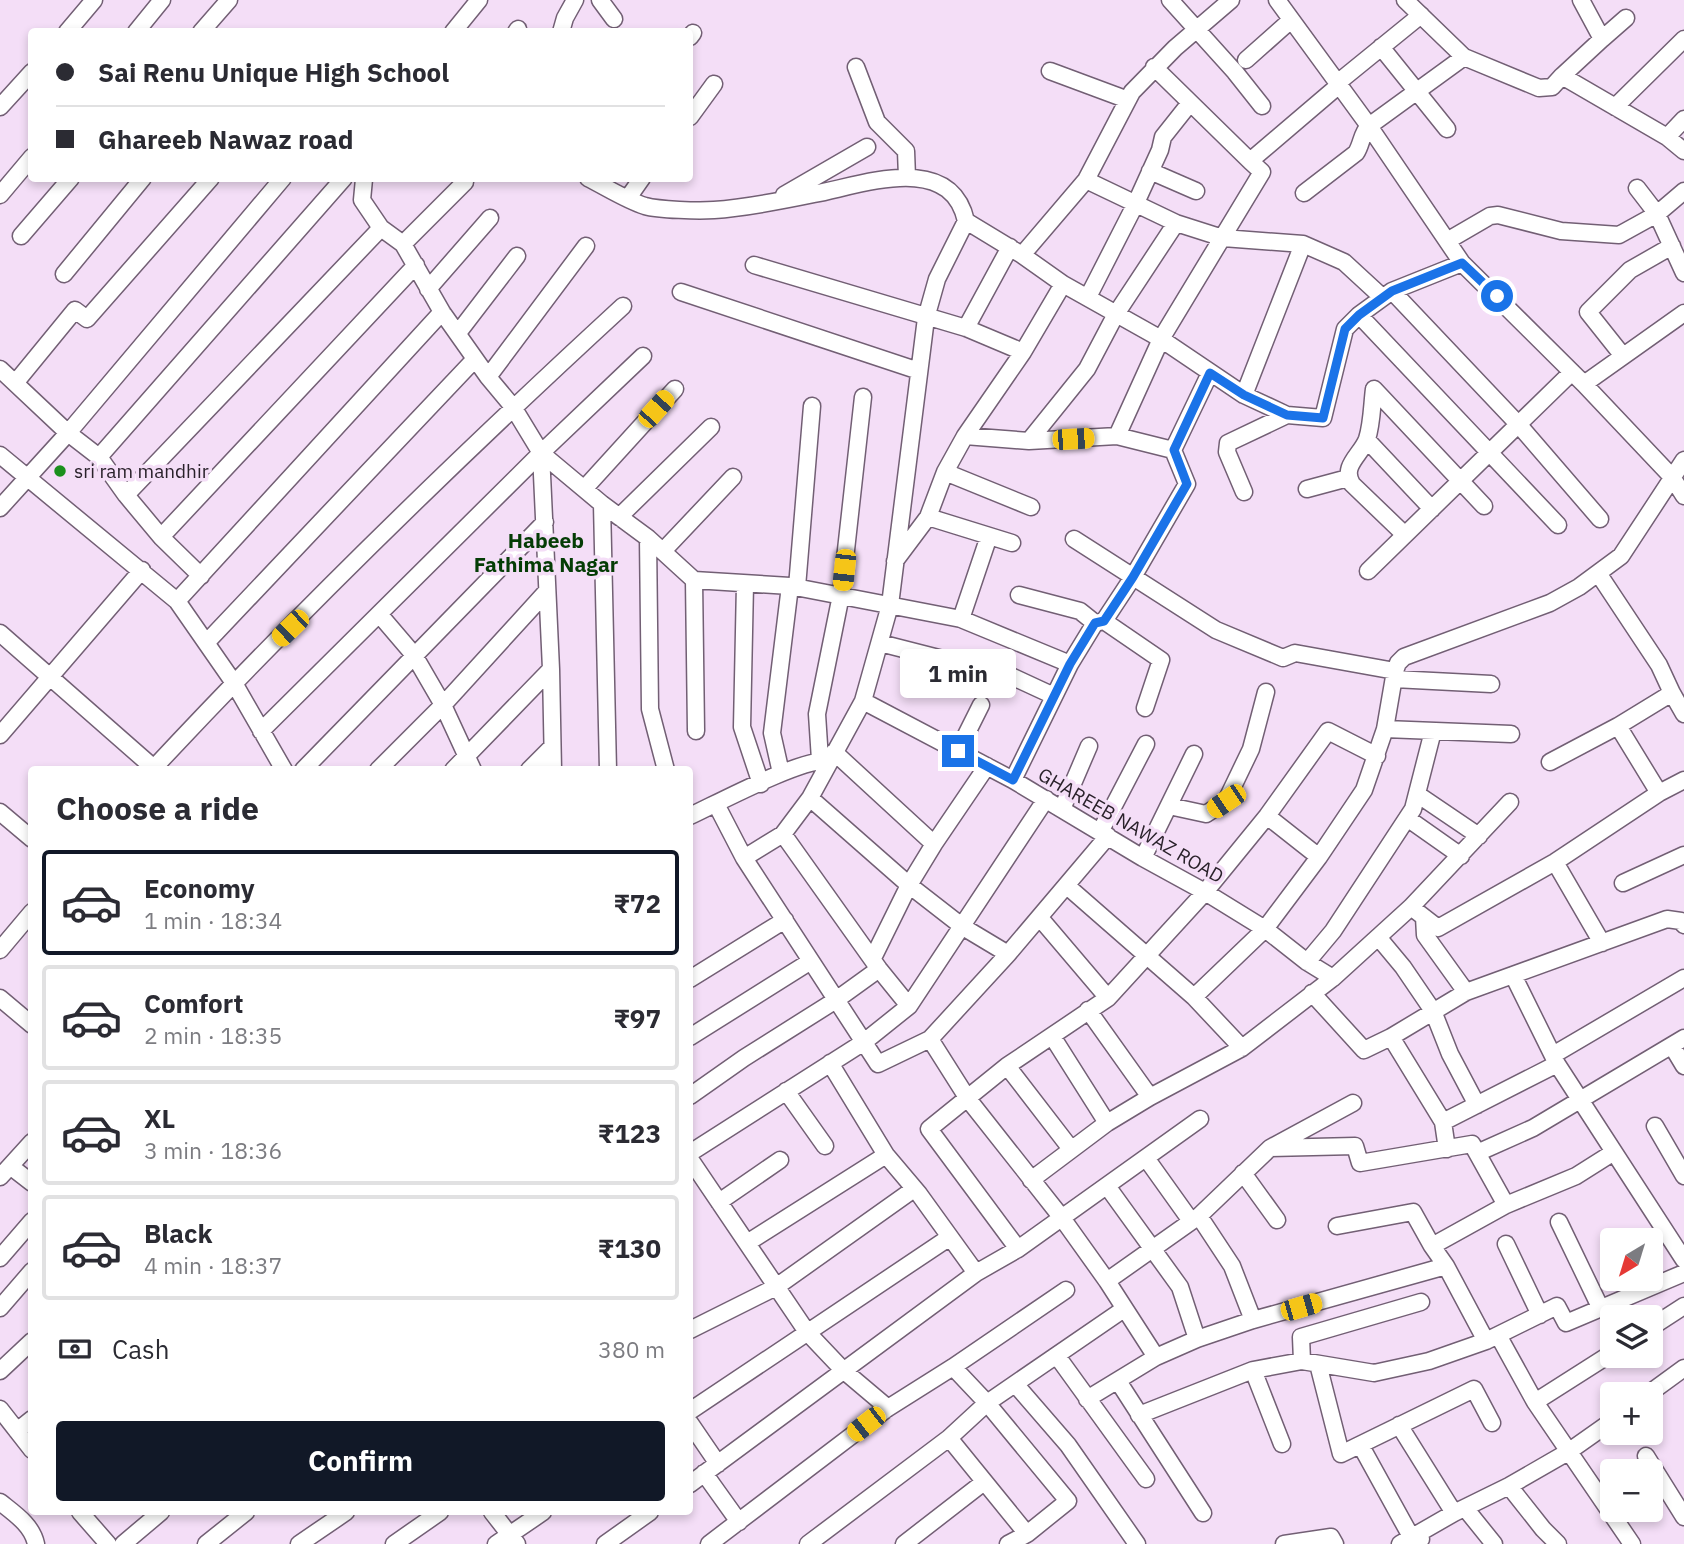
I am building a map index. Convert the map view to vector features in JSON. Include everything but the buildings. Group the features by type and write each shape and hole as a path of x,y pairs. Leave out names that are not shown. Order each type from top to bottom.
{"street":[{"path":"70,28 94,0"},
{"path":"139,28 162,0"},
{"path":"204,28 229,0"},
{"path":"456,28 479,0"},
{"path":"562,28 575,0"},
{"path":"600,0 614,19"},
{"path":"1170,0 1262,107"},
{"path":"966,328 1016,251 1086,180 1128,100 1154,68 1231,0"},
{"path":"1277,0 1369,126 1462,263 1578,378 1672,477 1684,496"},
{"path":"1405,0 1464,57 1539,88 1552,87 1626,18"},
{"path":"1581,0 1602,39"},
{"path":"1250,161 1338,86 1341,79 1421,15"},
{"path":"1246,60 1291,20"},
{"path":"1615,107 1684,39"},
{"path":"1381,47 1447,130"},
{"path":"1304,192 1356,153 1369,126 1464,57"},
{"path":"856,67 877,122 906,151 907,177"},
{"path":"1117,436 1161,339 1262,173 1154,68"},
{"path":"1051,71 1128,100"},
{"path":"0,107 28,76"},
{"path":"1562,76 1667,137 1684,151"},
{"path":"693,110 714,85"},
{"path":"1088,297 1135,205 1160,150 1163,137 1191,103"},
{"path":"1667,137 1684,119"},
{"path":"776,200 867,147"},
{"path":"0,195 28,162"},
{"path":"1150,171 1196,191"},
{"path":"596,182 646,207 715,210 893,177 922,178 949,191 962,204 966,221 937,279 926,318 890,605 863,701 828,758 810,798 783,834 744,858"},
{"path":"1086,180 1176,223 1223,238 1303,244 1344,262 1387,294 1518,424 1600,519"},
{"path":"21,236 68,182"},
{"path":"64,274 141,182"},
{"path":"16,382 75,310 87,319 207,182"},
{"path":"0,508 68,433 280,182"},
{"path":"99,457 340,182"},
{"path":"364,182 362,200 381,228 403,244 442,312 513,407 541,453 648,538 694,580 793,587 961,619 1070,664"},
{"path":"403,244 465,182"},
{"path":"628,198 639,182"},
{"path":"1637,188 1657,214 1684,273"},
{"path":"1447,241 1490,216 1498,215 1561,232 1619,235 1657,214 1684,191"},
{"path":"428,289 490,218"},
{"path":"966,221 1063,284 1161,339 1244,395 1287,415 1323,418 1345,329 1359,315 1387,294 1462,263"},
{"path":"1029,441 1087,369 1116,314 1176,223"},
{"path":"126,495 381,228"},
{"path":"1244,395 1303,244"},
{"path":"488,377 586,246"},
{"path":"1623,356 1588,312 1630,270 1672,246"},
{"path":"458,333 517,256"},
{"path":"161,537 416,265"},
{"path":"754,265 966,328 1023,352"},
{"path":"894,563 928,517 945,472 965,436 1023,352 1063,284"},
{"path":"681,292 919,371"},
{"path":"157,766 234,683 513,407 623,306"},
{"path":"177,601 442,312"},
{"path":"1368,571 1518,424 1578,378 1623,356 1684,313"},
{"path":"1359,315 1558,525"},
{"path":"261,731 541,453 643,356"},
{"path":"206,643 475,359"},
{"path":"0,369 68,433 99,457 161,537 201,576"},
{"path":"1013,780 1070,664 1133,577 1187,484 1174,450 1210,373"},
{"path":"584,489 674,389"},
{"path":"1405,535 1348,478 1349,467 1367,440 1374,389 1483,506"},
{"path":"863,397 841,595 817,714 828,758 934,844"},
{"path":"781,773 772,733 793,587 812,406"},
{"path":"1244,492 1227,452 1228,443 1287,415"},
{"path":"619,517 711,427"},
{"path":"965,436 1029,441 1117,436 1174,450"},
{"path":"1367,440 1432,509"},
{"path":"541,453 553,766"},
{"path":"0,455 177,601 234,683 282,766"},
{"path":"1194,997 1265,929 1319,857 1364,790 1385,729 1398,663 1404,657 1550,603 1598,573 1621,556 1684,460"},
{"path":"945,472 1031,507"},
{"path":"663,551 733,477"},
{"path":"1307,489 1348,478"},
{"path":"602,504 608,766"},
{"path":"928,517 1012,543"},
{"path":"307,766 545,522"},
{"path":"961,619 989,536"},
{"path":"648,538 650,709 666,766"},
{"path":"1074,539 1216,630 1283,658 1294,653 1394,675 1491,684"},
{"path":"0,735 142,570"},
{"path":"1598,573 1659,665 1684,714"},
{"path":"694,580 696,731"},
{"path":"745,584 742,727 761,784"},
{"path":"381,766 443,705 547,591"},
{"path":"1019,595 1080,611 1161,660 1145,708"},
{"path":"379,614 414,655 443,705 470,763 551,669"},
{"path":"0,633 151,766"},
{"path":"880,643 1013,677 1054,696"},
{"path":"1168,806 1206,814 1226,801 1251,749 1266,692"},
{"path":"1550,762 1618,726 1672,693"},
{"name":"GHAREEB NAWAZ ROAD","path":"863,701 1013,780 1205,892 1265,929 1307,962 1333,978"},
{"path":"958,751 981,705"},
{"path":"1618,726 1658,793"},
{"path":"1385,729 1511,734"},
{"path":"1018,1249 929,1129 1007,1066 1108,998 1205,892 1267,816 1328,731 1377,756"},
{"path":"1307,962 1333,931 1413,809 1433,731"},
{"path":"716,804 744,858 878,1064 930,1039 1067,886 1104,834 1146,744"},
{"path":"1062,809 1089,746"},
{"path":"533,766 552,747"},
{"path":"1143,858 1194,754"},
{"path":"693,814 781,773 828,758"},
{"path":"693,1094 744,1058 837,1000 876,963 909,885 987,766"},
{"path":"1417,912 1438,928 1555,862 1658,793 1684,780"},
{"path":"1417,794 1479,836"},
{"path":"810,798 909,885 963,927 1008,954"},
{"path":"693,1151 864,1042 909,1006 1046,800"},
{"path":"1031,1180 1107,1123 1242,1048 1333,978 1378,937 1417,912 1461,856 1510,802"},
{"path":"0,812 28,836"},
{"path":"1267,816 1319,857"},
{"path":"1407,818 1461,856"},
{"path":"783,834 909,1006"},
{"path":"1623,883 1684,855"},
{"path":"1555,862 1601,943"},
{"path":"1067,886 1194,997 1242,1048"},
{"path":"1417,912 1425,935 1466,992"},
{"path":"0,950 28,917"},
{"path":"1040,918 1108,998"},
{"path":"1312,993 1364,1050 1466,992 1667,919 1681,921 1684,925"},
{"path":"693,977 785,920"},
{"path":"1378,937 1403,967 1433,1011 1450,1054 1477,1105"},
{"path":"693,1035 811,961"},
{"path":"1513,975 1555,1059 1684,1260"},
{"path":"1443,1122 1555,1059 1684,978"},
{"path":"0,998 28,1022"},
{"path":"1088,1010 1150,1097"},
{"path":"1052,1035 1107,1123"},
{"path":"1391,1037 1443,1122 1447,1149"},
{"path":"930,1039 968,1099 1062,1218 1107,1281 1156,1357"},
{"path":"1477,1153 1533,1128 1678,1042 1684,1066"},
{"path":"830,1063 886,1155 915,1189 976,1273"},
{"path":"1007,1066 1071,1149"},
{"path":"786,1091 825,1146"},
{"path":"1107,1281 1195,1219 1270,1148 1353,1103"},
{"path":"693,1482 976,1273 1018,1249 1200,1119"},
{"path":"1656,1126 1684,1176"},
{"path":"1270,1148 1355,1146 1360,1163 1472,1144 1506,1205"},
{"path":"28,1146 3,1172 28,1181"},
{"path":"1432,1246 1506,1205 1576,1176 1614,1152"},
{"path":"747,1243 886,1155"},
{"path":"1146,1158 1232,1266 1253,1320"},
{"path":"719,1202 780,1160"},
{"path":"693,1163 807,1332 843,1370 888,1408"},
{"path":"1243,1174 1277,1220"},
{"path":"1107,1186 1180,1287 1197,1339"},
{"path":"693,1328 776,1287 915,1189"},
{"path":"1337,1226 1413,1212 1492,1338 1632,1544"},
{"path":"1139,1415 1253,1370 1310,1363 1374,1373 1429,1361 1492,1338 1557,1306 1566,1323 1600,1307 1559,1222"},
{"path":"0,1258 28,1226"},
{"path":"693,1409 950,1237"},
{"path":"1506,1244 1540,1315"},
{"path":"1087,1399 1156,1357 1197,1339 1253,1320 1446,1266"},
{"path":"1605,1305 1684,1273"},
{"path":"0,1307 28,1276"},
{"path":"709,1544 888,1408 1066,1290"},
{"path":"1421,1302 1301,1338 1341,1454 1474,1389 1492,1423"},
{"path":"1663,1320 1684,1306"},
{"path":"808,1544 948,1438 987,1403 1125,1309"},
{"path":"0,1371 28,1345"},
{"path":"1056,1356 1146,1479"},
{"path":"1535,1402 1600,1361"},
{"path":"953,1367 987,1403 1068,1501 1027,1534 1008,1544"},
{"path":"1663,1383 1684,1368"},
{"path":"1253,1370 1282,1444"},
{"path":"1118,1381 1203,1513"},
{"path":"1016,1385 1068,1445 1137,1544"},
{"path":"0,1409 28,1445"},
{"path":"18,1431 28,1422"},
{"path":"1399,1425 1459,1511 1494,1544"},
{"path":"1400,1544 1422,1540 1459,1511 1568,1452 1600,1429"},
{"path":"693,1430 739,1522"},
{"path":"948,1438 1027,1534"},
{"path":"1361,1446 1409,1533 1422,1540"},
{"path":"1646,1456 1684,1517"},
{"path":"914,1541 984,1482"},
{"path":"1509,1486 1558,1544"},
{"path":"0,1502 27,1525 36,1544"},
{"path":"84,1515 108,1544"},
{"path":"123,1544 157,1515"},
{"path":"206,1544 242,1515"},
{"path":"299,1544 342,1515"},
{"path":"394,1544 436,1515"},
{"path":"494,1515 508,1541 539,1515"},
{"path":"605,1544 646,1515"},
{"path":"1284,1544 1331,1537 1335,1544"}],"place":[{"name":"sri ram mandhir","path":"60,471"}],"district":[{"name":"Habeeb Fathima Nagar","path":"546,553"}],"route":[{"path":"958,751 1013,780 1070,664 1095,623 1104,621 1133,577 1187,484 1174,450 1210,373 1244,395 1287,415 1323,418 1345,329 1382,297 1462,263 1497,296"}]}
